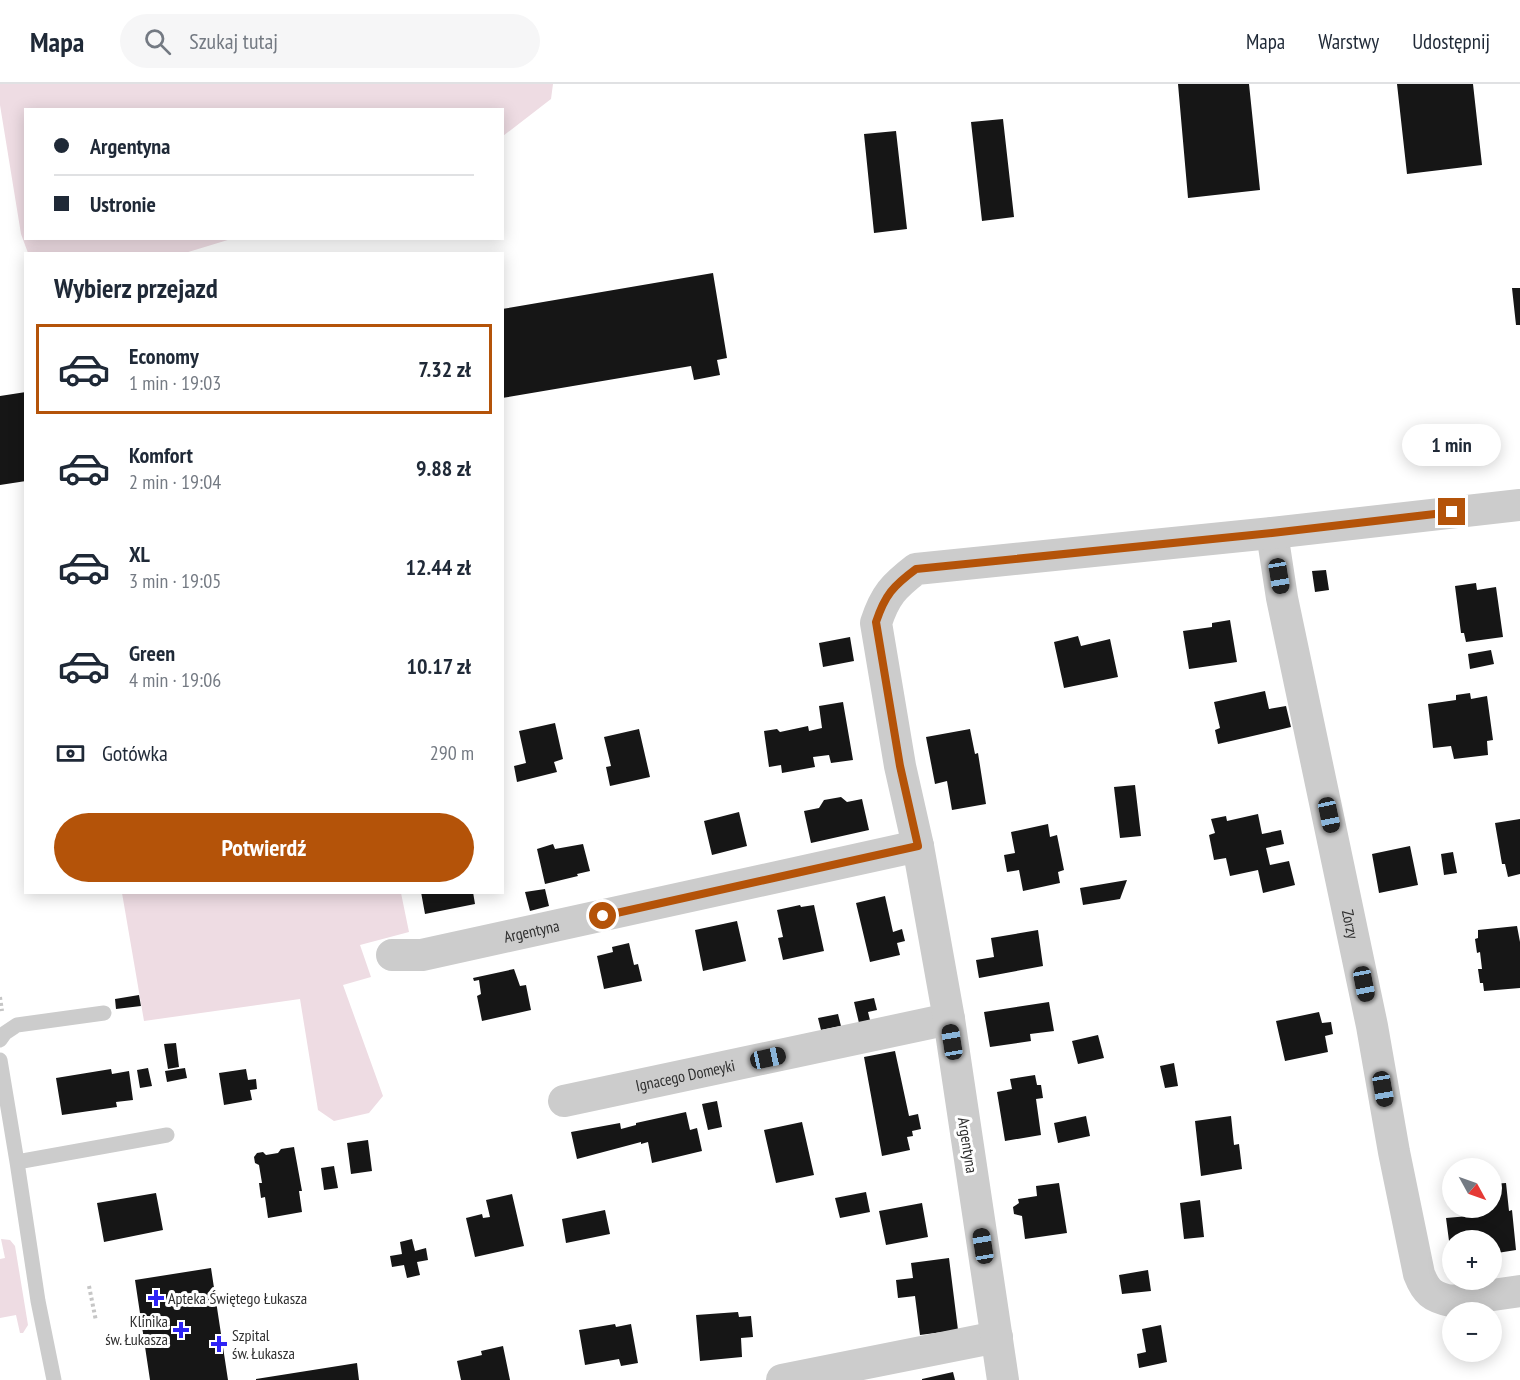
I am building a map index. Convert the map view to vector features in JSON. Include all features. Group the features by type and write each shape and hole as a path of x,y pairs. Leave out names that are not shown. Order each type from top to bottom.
{"street":[{"path":"1272,533 1520,505"},
{"name":"Argentyna","path":"1003,1380 949,1019 918,846 900,766 876,622 882,605 896,584 916,569 1272,533"},
{"name":"Zorzy","path":"1272,533 1282,598 1372,1026 1394,1152 1419,1274 1424,1287 1431,1295 1440,1299 1451,1300 1520,1292"},
{"name":"Argentyna","path":"392,954 422,955 918,846"},
{"name":"Ignacego Domeyki","path":"564,1101 949,1019"},
{"path":"782,1380 997,1336"}],"lane":[{"path":"0,1040 5,1033 17,1025 104,1013"},
{"path":"0,1060 38,1301 54,1380"},
{"path":"17,1161 167,1135"}],"path":[{"path":"89,1286 96,1321"}],"shaded area":[{"path":"0,84 553,84 551,99 504,135 504,108 24,108 24,240 228,240 188,252 28,252 21,234 0,105"},
{"path":"122,894 401,894 409,932 360,945 371,977 343,985 383,1096 369,1113 334,1121 318,1110 300,999 144,1021"},
{"path":"1,1239 10,1240 15,1246 28,1325 23,1333 20,1333 16,1315 0,1318 0,1259 5,1258"}],"building":[{"path":"1178,84 1249,84 1260,190 1188,198"},
{"path":"1397,84 1473,84 1482,165 1407,174"},
{"path":"1003,119 1014,217 982,221 971,122"},
{"path":"896,131 907,229 874,233 864,134"},
{"path":"713,273 727,358 717,360 720,375 694,380 691,366 504,398 504,309"},
{"path":"1512,288 1520,288 1520,325 1516,325"},
{"path":"24,392 24,481 0,485 0,396"},
{"path":"1326,570 1329,590 1315,592 1312,571"},
{"path":"1476,583 1477,590 1496,587 1503,637 1466,642 1464,633 1461,633 1455,586"},
{"path":"1230,620 1237,662 1189,669 1183,631 1212,627 1212,623"},
{"path":"1078,636 1081,646 1110,639 1118,677 1064,688 1054,642"},
{"path":"850,637 854,661 823,667 819,643"},
{"path":"1491,650 1494,664 1470,669 1468,654"},
{"path":"1265,691 1269,709 1286,706 1291,727 1218,744 1215,730 1220,728 1214,702"},
{"path":"1470,693 1471,699 1487,696 1493,740 1487,741 1488,755 1454,759 1451,746 1433,748 1428,704 1456,700 1456,695"},
{"path":"843,702 853,760 831,763 829,755 813,757 815,767 782,773 781,765 769,767 764,731 777,729 780,732 808,726 809,731 822,728 819,706"},
{"path":"555,723 563,759 554,762 557,772 517,782 514,766 526,763 519,731"},
{"path":"639,729 650,777 610,786 606,767 611,766 604,737"},
{"path":"970,729 975,754 978,753 986,804 952,810 947,781 935,784 926,737"},
{"path":"1135,785 1141,836 1120,838 1114,787"},
{"path":"841,797 847,802 862,799 869,830 811,843 804,811 819,808 824,800"},
{"path":"739,812 747,846 712,855 704,821"},
{"path":"1258,814 1262,834 1281,830 1284,844 1266,848 1270,865 1289,861 1295,885 1263,893 1258,870 1230,876 1226,858 1214,860 1209,835 1215,833 1211,819 1226,816 1227,821"},
{"path":"1520,819 1520,874 1508,877 1505,864 1502,864 1495,823"},
{"path":"1048,824 1050,837 1057,835 1064,870 1058,872 1060,883 1023,891 1019,870 1007,872 1004,855 1015,853 1011,832"},
{"path":"553,844 555,849 583,844 590,871 545,884 537,849"},
{"path":"1410,846 1418,885 1379,893 1372,854"},
{"path":"1453,852 1457,873 1444,875 1441,854"},
{"path":"1127,880 1120,899 1083,905 1080,888"},
{"path":"545,889 549,906 530,911 525,892"},
{"path":"421,894 473,894 475,904 425,914"},
{"path":"885,896 893,932 902,929 905,941 897,943 900,955 870,962 856,903"},
{"path":"800,905 801,907 814,905 824,951 783,960 778,938 783,937 777,910"},
{"path":"737,921 746,961 703,971 695,930"},
{"path":"1517,926 1520,942 1520,988 1484,991 1478,969 1482,969 1480,952 1477,953 1475,939 1478,938 1478,930"},
{"path":"1038,930 1043,966 979,978 976,960 994,957 991,938"},
{"path":"629,943 634,965 638,964 642,981 604,989 597,956 613,952 612,947"},
{"path":"514,969 520,986 526,985 531,1010 482,1021 477,996 481,994 479,980 474,981 473,978"},
{"path":"139,995 141,1006 116,1009 115,999"},
{"path":"874,998 877,1010 868,1012 870,1020 859,1023 854,1002"},
{"path":"1049,1002 1054,1031 1030,1034 1031,1041 990,1047 984,1012"},
{"path":"1319,1012 1322,1023 1331,1022 1333,1034 1325,1036 1328,1052 1285,1061 1276,1021"},
{"path":"838,1014 841,1026 821,1030 818,1018"},
{"path":"1098,1035 1104,1058 1078,1064 1072,1041"},
{"path":"176,1043 179,1067 168,1069 164,1044"},
{"path":"895,1051 909,1116 918,1114 921,1129 912,1131 913,1136 907,1137 910,1150 882,1156 864,1057"},
{"path":"1174,1063 1178,1086 1165,1088 1160,1066"},
{"path":"148,1068 152,1086 140,1088 137,1070"},
{"path":"185,1068 187,1078 167,1082 165,1071"},
{"path":"111,1069 112,1074 129,1071 133,1100 116,1102 117,1107 62,1115 56,1078"},
{"path":"246,1069 248,1080 256,1079 257,1089 250,1090 252,1100 224,1105 219,1073"},
{"path":"1035,1075 1037,1085 1041,1085 1043,1098 1036,1099 1041,1135 1005,1141 997,1092 1012,1089 1010,1079"},
{"path":"717,1101 722,1127 708,1130 702,1104"},
{"path":"686,1112 690,1130 697,1128 702,1151 652,1163 648,1142 641,1144 641,1142 577,1159 571,1132 620,1123 621,1129 636,1125 636,1123"},
{"path":"1086,1116 1090,1136 1058,1143 1054,1123"},
{"path":"1231,1116 1234,1145 1239,1144 1242,1169 1201,1176 1195,1121"},
{"path":"802,1122 814,1175 776,1183 764,1130"},
{"path":"368,1140 372,1171 351,1174 347,1143"},
{"path":"294,1147 302,1191 299,1191 302,1212 268,1218 265,1197 261,1198 259,1183 262,1183 259,1165 255,1163 254,1157 257,1153 263,1152 266,1155"},
{"path":"334,1166 338,1188 324,1190 321,1168"},
{"path":"1059,1183 1067,1233 1025,1239 1022,1216 1014,1214 1013,1207 1019,1203 1018,1199 1037,1196 1036,1186"},
{"path":"1502,1183 1506,1183 1509,1211 1512,1210 1516,1250 1502,1252 1502,1230 1448,1230 1446,1218 1502,1218"},
{"path":"866,1192 870,1212 840,1218 835,1198"},
{"path":"156,1193 163,1230 104,1242 97,1203"},
{"path":"512,1194 524,1246 475,1257 466,1218 482,1214 483,1218 490,1217 486,1200"},
{"path":"1200,1200 1204,1237 1184,1239 1180,1203"},
{"path":"922,1203 928,1237 886,1245 879,1211"},
{"path":"605,1210 610,1234 566,1243 562,1219"},
{"path":"412,1239 415,1251 426,1248 428,1260 417,1262 420,1275 407,1278 404,1265 392,1267 390,1256 402,1254 400,1242"},
{"path":"949,1258 958,1330 920,1335 915,1296 898,1298 896,1280 913,1278 911,1263"},
{"name":"Klinika św. Łukasza","path":"211,1268 228,1380 150,1380 135,1280"},
{"path":"1148,1270 1151,1291 1122,1294 1119,1275"},
{"path":"738,1312 739,1317 751,1316 753,1337 741,1338 742,1357 700,1361 696,1315"},
{"path":"615,1324 616,1327 631,1324 638,1363 621,1366 619,1359 585,1365 579,1330"},
{"path":"1161,1325 1167,1362 1139,1368 1137,1354 1146,1352 1142,1329"},
{"path":"503,1346 510,1380 461,1380 457,1361 482,1355 481,1351"},
{"path":"357,1363 359,1380 256,1380 256,1379"},
{"path":"953,1372 955,1380 922,1380 922,1379"}],"place":[{"name":"Apteka Świętego Łukasza","path":"156,1298"},
{"name":"Klinika św. Łukasza","path":"181,1330"},
{"name":"Szpital św. Łukasza","path":"219,1344"}],"route":[{"path":"603,916 918,846 900,766 876,622 882,605 896,584 916,569 1272,533 1452,512"}]}
